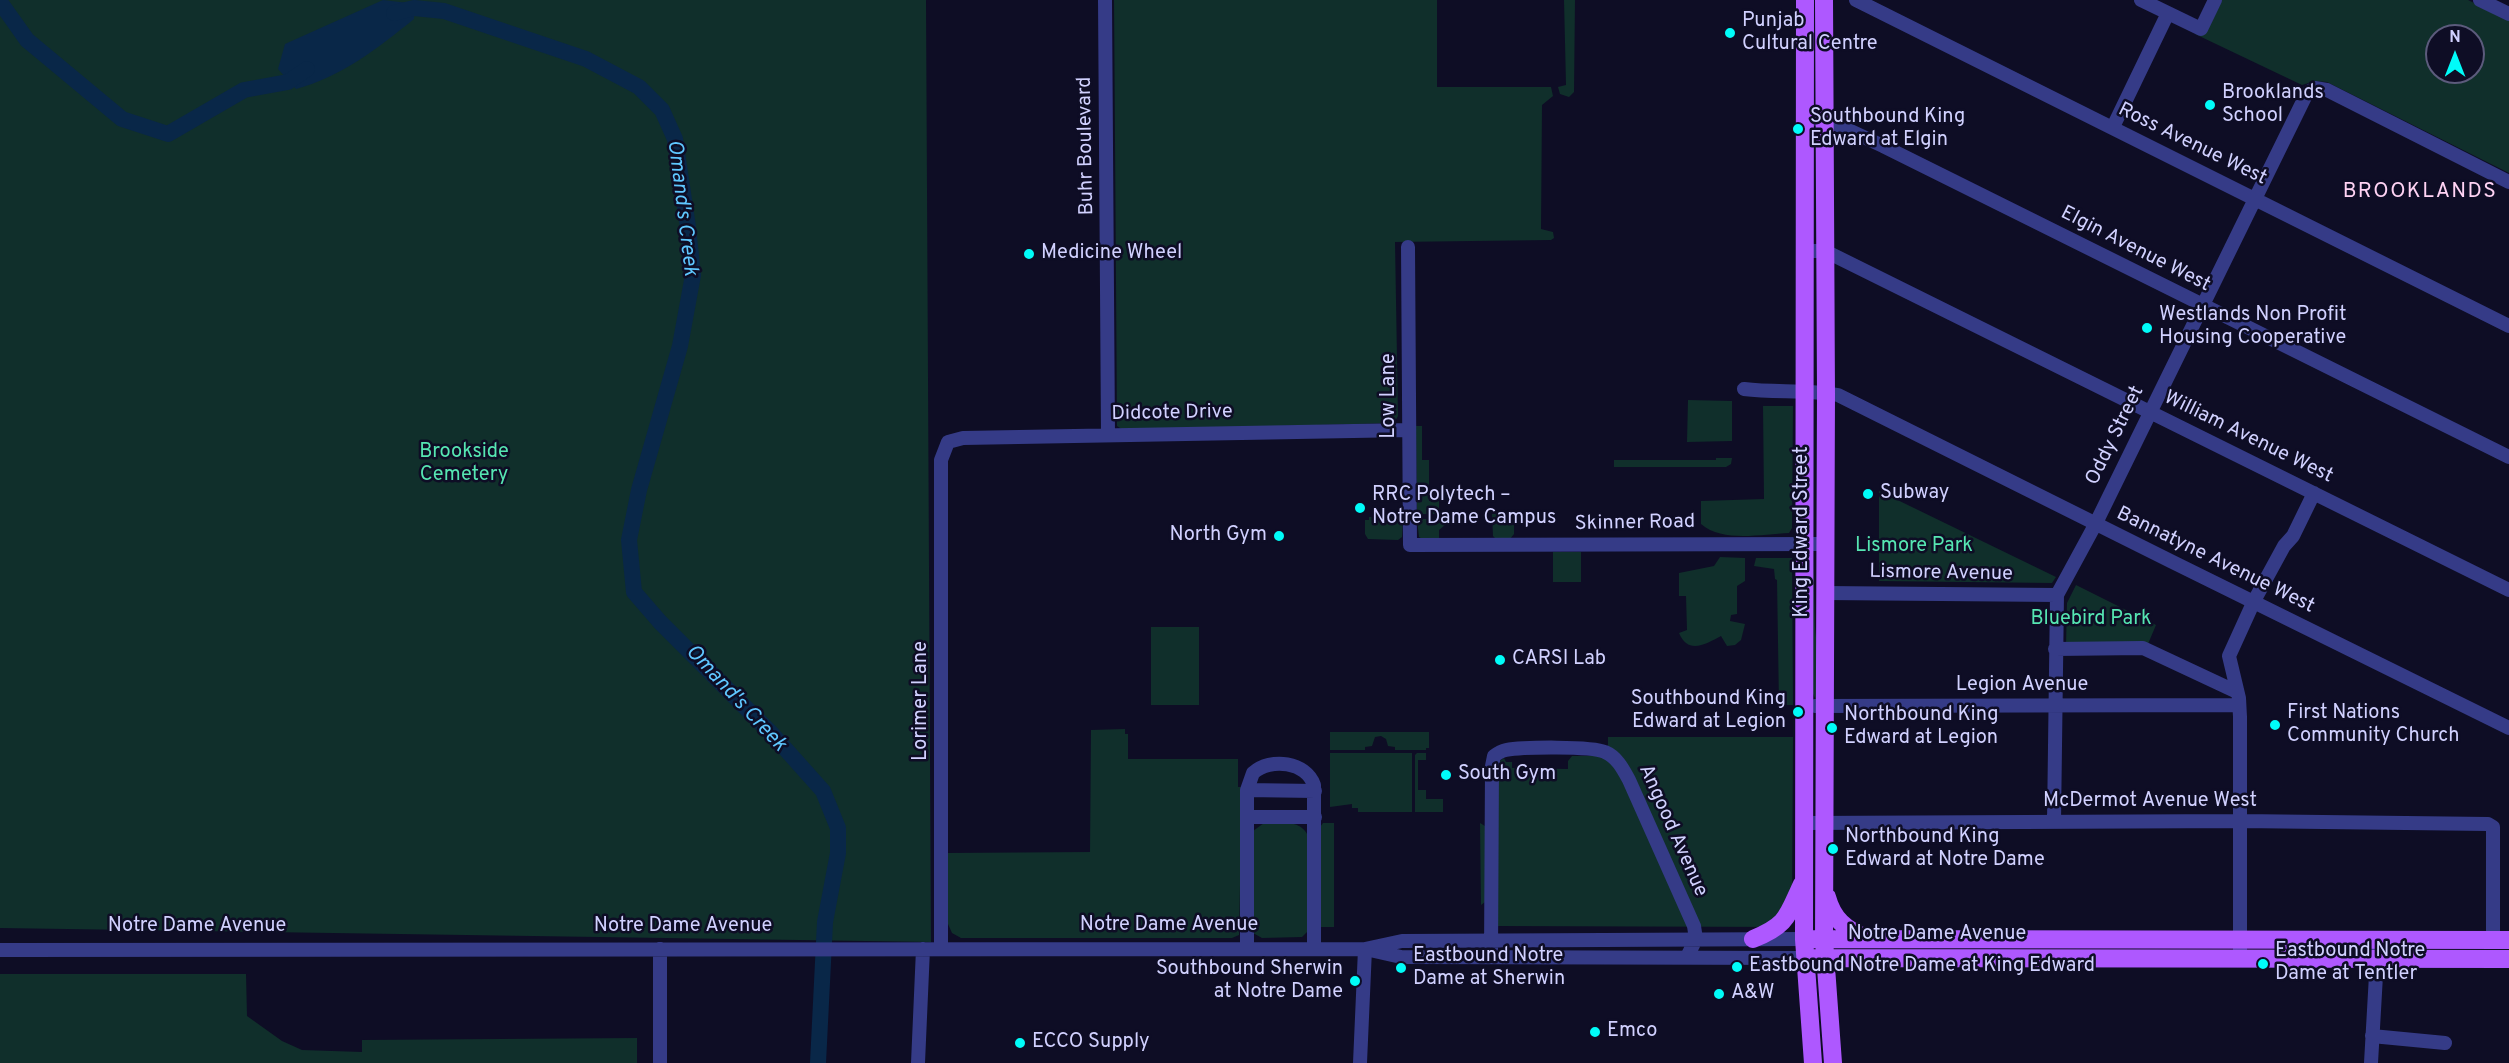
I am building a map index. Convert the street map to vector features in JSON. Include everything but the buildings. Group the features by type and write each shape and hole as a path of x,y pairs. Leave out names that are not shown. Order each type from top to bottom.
{"main road":[{"name":"King Edward Street","path":"1805,0 1806,823 1804,958 1813,1063"},
{"name":"King Edward Street","path":"1824,0 1826,393 1824,958 1833,1063"},
{"path":"1753,939 1785,922 1805,877"},
{"path":"1824,885 1834,916 1873,949 1840,972 1827,998"},
{"name":"Notre Dame Avenue","path":"1804,939 1824,940 1873,949 2240,958 2509,958"},
{"name":"Notre Dame Avenue","path":"1804,958 1824,958 1873,949 2240,940 2501,940"}],"street":[{"name":"Buhr Boulevard","path":"1105,0 1108,435"},
{"name":"Ross Avenue West","path":"1856,0 2257,198 2509,326"},
{"path":"2141,0 2201,29 2215,0"},
{"path":"2480,0 2509,14"},
{"path":"2113,127 2168,13"},
{"name":"Oddy Street","path":"2054,822 2056,595 2095,525 2307,93 2321,88 2327,90 2509,182"},
{"name":"Elgin Avenue West","path":"1805,118 1825,119 1884,146 2509,457"},
{"name":"Low Lane","path":"1408,247 1410,545"},
{"name":"William Avenue West","path":"1805,250 1825,251 2509,590"},
{"name":"Bannatyne Avenue West","path":"1744,389 1838,395 2095,525 2509,728"},
{"name":"Didcote Drive","path":"942,452 948,442 963,438 1409,430"},
{"name":"Lorimer Lane","path":"941,949 942,452"},
{"path":"2240,958 2241,821 2238,698 2229,656 2254,601 2284,546 2294,536 2314,493"},
{"name":"Skinner Road","path":"1410,545 1824,544"},
{"name":"Lismore Avenue","path":"1824,592 2056,595"},
{"path":"2055,648 2143,648 2238,698"},
{"name":"Legion Avenue","path":"1805,706 2055,706 2238,698"},
{"name":"Angood Avenue","path":"1491,957 1492,766 1494,756 1508,749 1605,751 1622,768 1694,926 1696,939"},
{"path":"1247,949 1247,790 1250,778 1257,770 1270,765 1292,765 1309,774 1315,791 1314,949"},
{"path":"1247,790 1315,791"},
{"path":"1247,817 1315,817"},
{"name":"McDermot Avenue West","path":"1806,823 2241,821 2488,824 2493,827 2501,940"},
{"path":"1687,957 1696,939"},
{"name":"Notre Dame Avenue","path":"0,950 1365,949 1402,941 1804,939"},
{"path":"1544,940 1544,957"},
{"path":"2371,1063 2378,940"},
{"path":"660,949 660,1063"},
{"path":"918,1063 923,949"},
{"path":"1360,1063 1365,949"},
{"name":"Notre Dame Avenue","path":"1365,949 1401,957 1804,958"},
{"path":"2372,1036 2445,1043"}],"green space":[{"name":"Brookside Cemetery","path":"0,0 926,0 931,942 0,928"},
{"path":"1114,0 1437,0 1437,87 1551,87 1553,96 1542,105 1541,229 1553,232 1554,238 1551,240 1395,242 1398,416 1394,423 1123,430 1117,426"},
{"path":"1564,0 1575,0 1574,92 1569,97 1560,94 1558,87 1566,85"},
{"path":"2222,0 2468,0 2509,20 2509,173 2327,82 2315,81 2302,85 2195,34 2211,23"},
{"path":"1688,400 1732,401 1732,441 1687,442"},
{"path":"1763,406 1793,406 1792,528 1789,533 1743,536 1720,534 1701,524 1701,501 1764,499"},
{"path":"1416,426 1422,426 1422,460 1429,460 1429,501 1439,501 1439,514 1417,514"},
{"path":"1716,458 1732,458 1731,464 1726,467 1614,467 1614,460 1716,460"},
{"name":"Lismore Park","path":"1879,491 2056,577 2052,583 1879,581"},
{"path":"1492,514 1514,514 1514,534 1510,539 1497,540 1493,536"},
{"path":"1369,517 1403,517 1402,537 1398,540 1368,539 1365,534 1365,520 1369,520"},
{"path":"1417,519 1445,519 1445,525 1439,530 1439,540 1424,540 1419,537"},
{"path":"1553,552 1581,552 1581,582 1553,582"},
{"path":"1720,557 1745,558 1745,581 1737,586 1737,614 1731,615 1730,621 1745,624 1741,640 1735,645 1727,646 1721,636 1698,646 1692,646 1683,640 1679,633 1687,630 1686,596 1679,596 1679,573 1714,566"},
{"path":"1756,558 1792,558 1793,705 1779,705 1777,580 1774,569 1754,566"},
{"path":"1813,558 1819,667 1816,700 1812,692"},
{"name":"Bluebird Park","path":"2076,585 2156,625 2148,644 2066,645 2067,603"},
{"path":"1151,627 1199,627 1199,705 1151,705"},
{"path":"1125,729 1125,734 1128,734 1128,759 1238,759 1238,787 1242,787 1239,935 1232,938 961,938 952,933 948,924 947,853 1090,852 1091,730"},
{"path":"1330,732 1429,732 1429,748 1426,750 1395,750 1395,747 1388,746 1386,739 1381,736 1375,737 1372,746 1365,747 1365,750 1330,750"},
{"path":"1608,737 1793,737 1792,918 1784,927 1497,926 1497,763 1504,758 1506,762 1512,762 1512,768 1568,769 1568,761 1572,756 1602,756 1608,760"},
{"path":"1330,753 1412,753 1412,812 1358,812 1358,808 1352,808 1352,804 1330,807"},
{"path":"1426,753 1426,760 1418,760 1418,790 1426,790 1426,799 1443,799 1443,812 1415,812 1415,755"},
{"path":"1264,823 1295,824 1308,836 1309,930 1302,937 1262,938 1253,933 1253,831"},
{"path":"1323,823 1334,823 1334,927 1320,927 1320,827"},
{"path":"1480,823 1485,826 1485,902 1481,905"},
{"path":"0,974 246,974 247,1016 282,1041 302,1050 362,1052 362,1040 637,1038 637,1063 0,1063"}],"water":[{"path":"383,0 408,3 414,8 414,19 358,60 328,77 296,89 278,69 285,44"}],"waterway":[{"name":"Omand's Creek","path":"0,2 27,40 122,119 168,134 244,90 288,82 307,69"},
{"name":"Omand's Creek","path":"394,13 414,8 444,11 586,59 639,87 662,110 675,139 693,275 680,346 639,490 629,540 634,592 660,622 773,735 823,791 838,828 838,853 825,922 818,1063"}],"place":[{"name":"Punjab Cultural Centre","path":"1730,33"},
{"name":"Brooklands School","path":"2210,105"},
{"name":"Southbound King Edward at Elgin","path":"1798,129"},
{"name":"Medicine Wheel","path":"1029,254"},
{"name":"Westlands Non Profit Housing Cooperative","path":"2147,328"},
{"name":"Subway","path":"1868,494"},
{"name":"RRC Polytech – Notre Dame Campus","path":"1360,508"},
{"name":"North Gym","path":"1279,536"},
{"name":"CARSI Lab","path":"1500,660"},
{"name":"Southbound King Edward at Legion","path":"1798,712"},
{"name":"First Nations Community Church","path":"2275,725"},
{"name":"Northbound King Edward at Legion","path":"1832,728"},
{"name":"South Gym","path":"1446,775"},
{"name":"Northbound King Edward at Notre Dame","path":"1833,849"},
{"name":"Eastbound Notre Dame at Tentler","path":"2263,964"},
{"name":"Eastbound Notre Dame at King Edward","path":"1737,967"},
{"name":"Eastbound Notre Dame at Sherwin","path":"1401,968"},
{"name":"Southbound Sherwin at Notre Dame","path":"1355,981"},
{"name":"A&W","path":"1719,994"},
{"name":"Emco","path":"1595,1032"},
{"name":"ECCO Supply","path":"1020,1043"}],"district":[{"name":"BROOKLANDS","path":"2420,193"}]}
